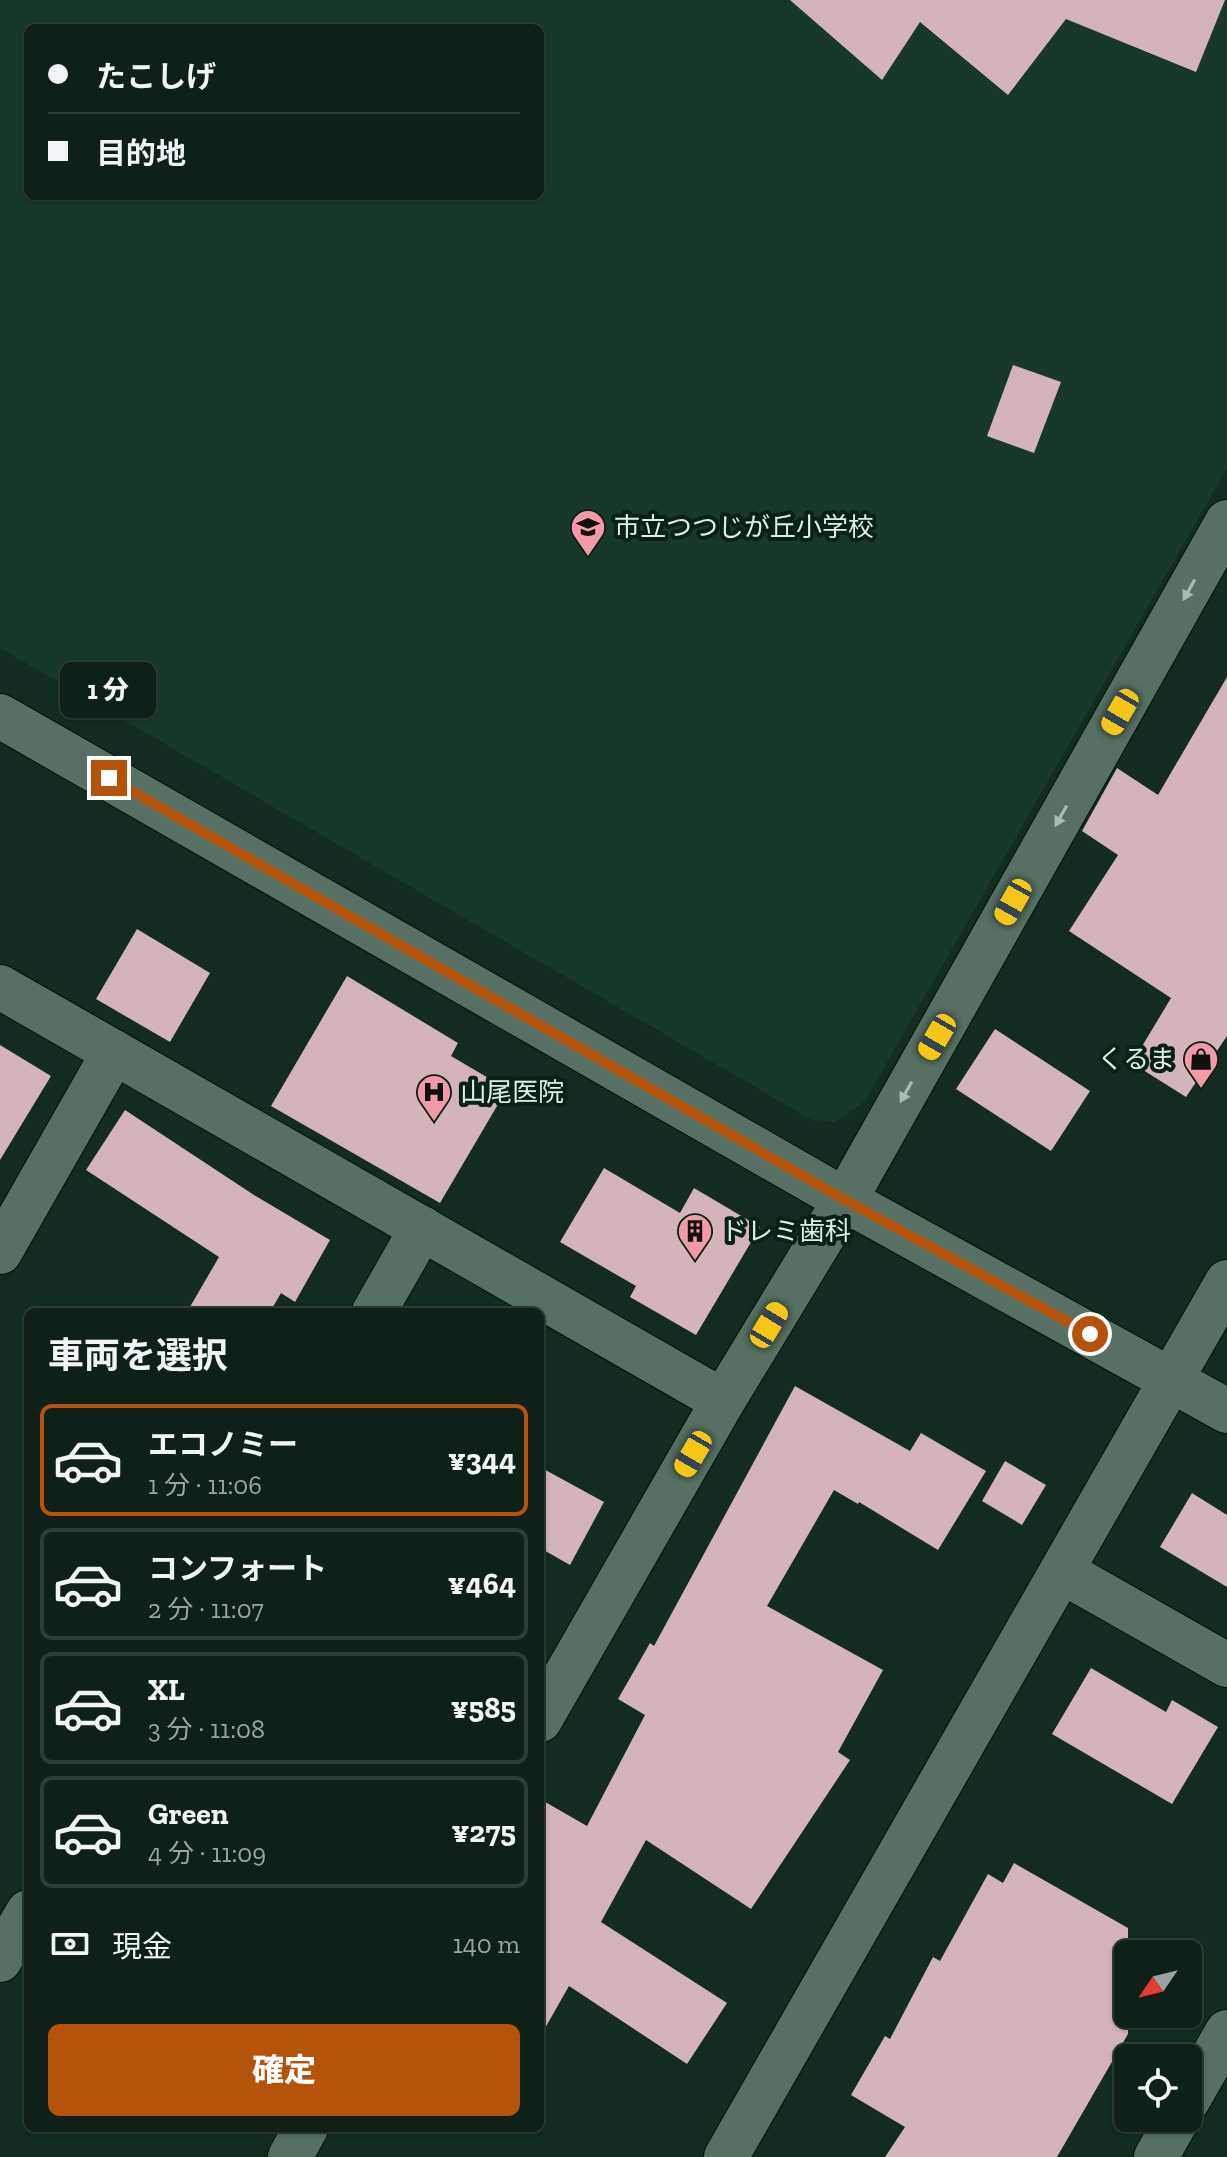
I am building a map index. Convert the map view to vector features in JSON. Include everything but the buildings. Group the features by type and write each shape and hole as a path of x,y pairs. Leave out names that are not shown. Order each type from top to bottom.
{"street":[{"path":"544,1713 723,1401 845,1200 1227,522"},
{"path":"0,716 845,1200 1227,1411"},
{"path":"0,987 723,1401"},
{"path":"0,1252 114,1052"},
{"path":"376,1308 422,1228"},
{"path":"726,2157 1227,1282"},
{"path":"1063,1572 1227,1665"},
{"path":"0,1960 24,1919"},
{"path":"290,2157 304,2132"},
{"path":"1156,2157 1170,2132"}],"shaded area":[{"name":"市立つつじが丘小学校","path":"0,0 1227,0 1227,468 865,1101 835,1122 812,1120 0,648"}],"place":[{"name":"市立つつじが丘小学校","path":"588,558"},
{"name":"くるま","path":"1201,1090"},
{"name":"山尾医院","path":"434,1123"},
{"name":"ドレミ歯科","path":"695,1262"}],"route":[{"path":"109,778 845,1200 1090,1334"}]}
